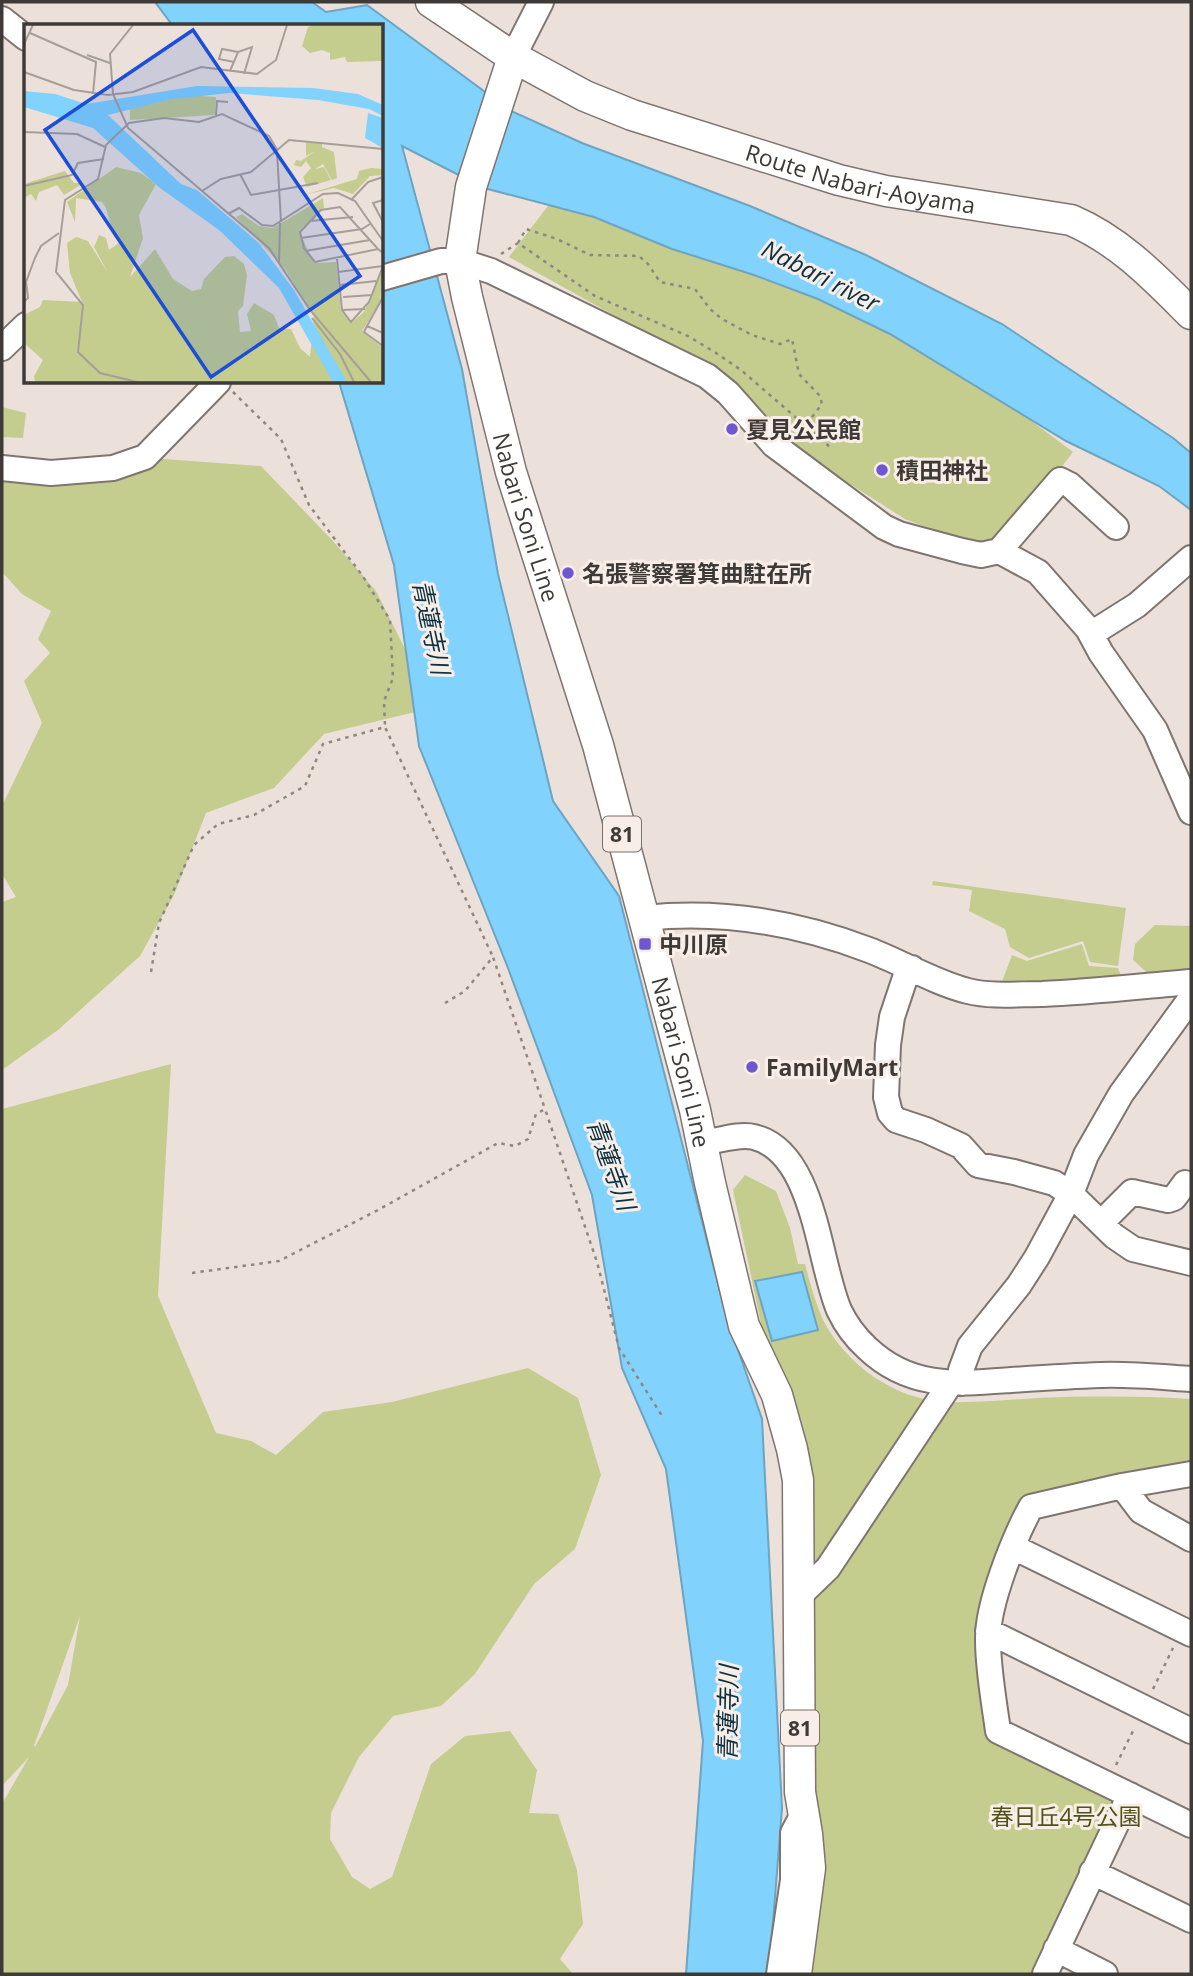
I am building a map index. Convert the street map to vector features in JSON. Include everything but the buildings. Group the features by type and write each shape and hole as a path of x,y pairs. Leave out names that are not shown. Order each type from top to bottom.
{"main road":[{"path":"431,2 513,57"},
{"name":"Nabari Soni Line","path":"513,57 448,261 480,352 511,472 598,745 702,1143 744,1326 777,1395 792,1449 797,1479 800,1595 800,1792 810,1868 796,1974"},
{"name":"Route Nabari-Aoyama","path":"513,57 585,96 620,111 839,180 886,191 1071,220 1096,230 1119,245 1143,265 1191,314"}],"street":[{"path":"513,57 541,2"},
{"path":"2,19 24,36"},
{"path":"383,278 448,261 491,271 708,376 728,393 774,445 884,527 899,534 981,555 999,551 1060,480 1070,485 1116,527"},
{"path":"2,348 24,327"},
{"path":"2,468 51,473 113,468 145,457 224,386"},
{"path":"999,551 1038,572 1089,631 1101,653 1155,730 1191,813"},
{"path":"1089,631 1137,605 1186,571"},
{"path":"1089,631 1145,580"},
{"path":"645,918 670,915 713,916 790,925 870,951 965,990 984,994 1083,992 1191,982"},
{"path":"912,968 906,975 891,1023 886,1078 890,1113 901,1123 926,1130 961,1146 978,1165 1054,1183 1071,1194 1125,1245 1133,1249 1191,1263"},
{"path":"800,1595 828,1568 956,1384 970,1346 1019,1285 1058,1223 1086,1155 1121,1094 1191,998"},
{"path":"702,1143 753,1136 783,1152 800,1181 830,1284 848,1326 871,1351 902,1373 956,1384 1105,1375 1191,1379"},
{"path":"1101,1223 1132,1192 1168,1200 1174,1198 1185,1183"},
{"path":"1191,1474 1122,1486 1031,1507 1013,1546 990,1612 988,1631 998,1731 1191,1825"},
{"path":"1122,1486 1140,1511 1191,1539"},
{"path":"1013,1546 1187,1632"},
{"path":"988,1631 1191,1731"},
{"path":"1045,1974 1130,1795"},
{"path":"779,1974 793,1880 793,1833 804,1813"},
{"path":"1092,1872 1191,1920"},
{"path":"1055,1949 1105,1974"}],"path":[{"path":"518,243 526,229 541,232 590,255 639,256 660,282 695,289 710,309 738,328 780,344 792,339 799,374 820,396 822,404 805,426"},
{"path":"224,386 281,439 309,505 362,575 390,620 393,678 384,701 385,727 494,957 597,1262 619,1348 664,1419"},
{"path":"150,972 159,923 194,845 218,824 254,815 305,786 323,744 385,727"},
{"path":"445,1003 465,991 494,957"},
{"path":"192,1273 279,1261 498,1143 516,1146 527,1139 536,1114 545,1110"},
{"path":"1107,1784 1144,1708 1187,1632"}],"green space":[{"path":"551,202 904,325 1073,452 1008,537 983,549 905,519 809,458 734,382 509,257"},
{"path":"2,407 26,413 23,438 2,437"},
{"path":"164,459 261,466 332,540 376,591 406,651 415,712 324,734 274,788 206,813 174,895 140,956 58,1030 2,1070 2,902 16,897 2,874 2,806 42,723 24,681 50,653 38,639 51,611 22,594 2,572 2,471 51,473"},
{"path":"933,881 1126,908 1118,966 1090,962 1083,941 1029,958 1010,947 1005,929 969,911 972,890 932,885"},
{"path":"1155,925 1191,926 1191,979 1153,978 1133,960 1135,944"},
{"path":"1082,944 1089,966 1118,968 1124,984 1000,987 1012,955 1027,961"},
{"path":"171,1064 158,1296 216,1433 251,1441 276,1455 323,1412 392,1402 528,1368 578,1398 601,1475 575,1549 534,1584 475,1674 441,1706 393,1716 359,1757 331,1813 330,1839 352,1877 370,1889 392,1877 431,1764 465,1736 510,1731 537,1770 529,1813 558,1814 577,1870 583,1924 560,1959 573,1974 2,1974 2,1804 29,1757 2,1786 2,1109","holes":["80,1616 68,1685 35,1747"]},
{"name":"春日丘4号公園","path":"745,1175 776,1191 790,1228 798,1264 805,1264 820,1313 833,1336 859,1365 891,1387 927,1400 946,1402 1095,1397 1191,1399 1191,1467 1012,1526 990,1733 1112,1795 1117,1805 1037,1974 806,1974 811,1657 764,1338 733,1190"}],"water":[{"path":"155,2 312,2 326,12 367,5 511,111 582,143 750,206 866,255 1002,324 1173,438 1191,453 1191,510 1159,486 1066,441 890,334 818,299 672,249 594,217 484,188 402,146 462,369 498,574 553,801 619,896 726,1315 762,1419 782,1808 769,1974 686,1974 703,1741 666,1469 622,1368 592,1195 508,968 419,746 394,565 339,383 383,383 383,24 172,24"},
{"path":"802,1272 818,1330 772,1341 755,1281"}],"place":[{"name":"夏見公民館","path":"732,429"},
{"name":"積田神社","path":"882,470"},
{"name":"名張警察署箕曲駐在所","path":"568,573"},
{"name":"中川原","path":"645,944"},
{"name":"FamilyMart","path":"752,1067"}],"water label":[{"name":"Nabari river","path":"821,275"},
{"name":"青蓮寺川","path":"432,627"},
{"name":"青蓮寺川","path":"612,1164"},
{"name":"青蓮寺川","path":"727,1713"}]}
